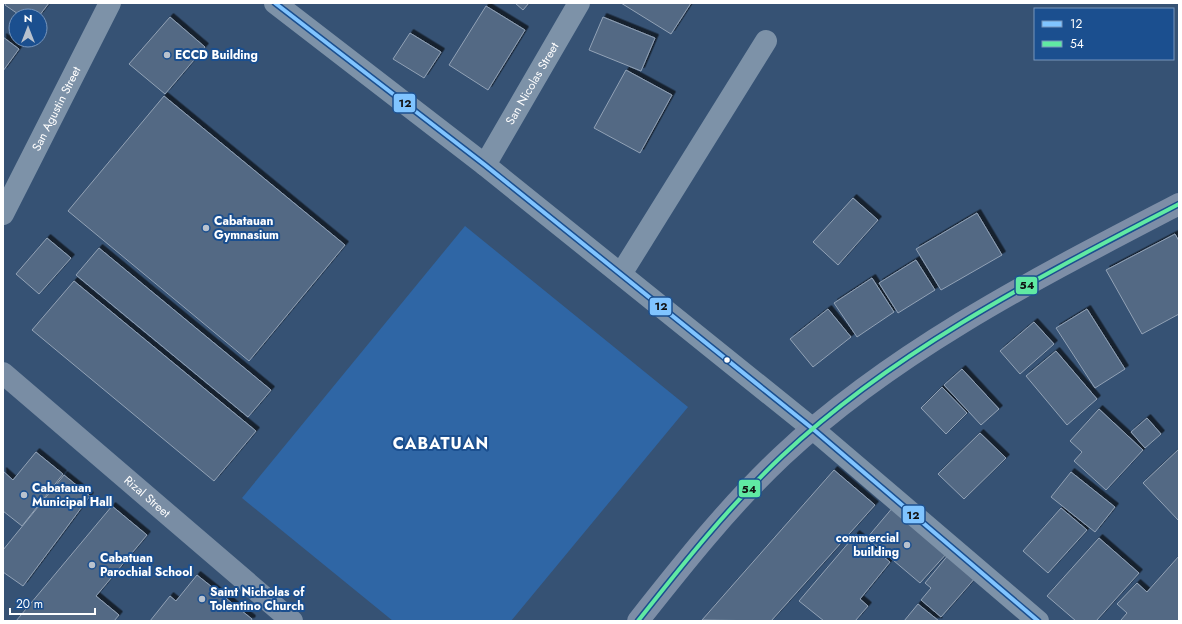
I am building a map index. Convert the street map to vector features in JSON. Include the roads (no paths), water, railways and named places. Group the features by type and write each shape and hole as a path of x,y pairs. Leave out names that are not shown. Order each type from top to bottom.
{"main road":[{"path":"638,621 693,552 742,495 813,429 858,393 951,331 1055,270 1179,204"},
{"name":"Rizal Street","path":"3,373 292,621"}],"street":[{"name":"San Agustin Street","path":"3,214 110,3"},
{"path":"275,3 485,165 813,429 1038,621"},
{"name":"San Nicolas Street","path":"485,165 579,3"},
{"path":"621,274 766,41"}],"place":[{"name":"ECCD Building","path":"167,55"},
{"name":"Cabatauan Gymnasium","path":"206,228"},
{"name":"Cabatauan Municipal Hall","path":"24,495"},
{"name":"commercial building","path":"907,545"},
{"name":"Cabatuan Parochial School","path":"92,565"},
{"name":"Saint Nicholas of Tolentino Church","path":"202,599"}],"district":[{"name":"CABATUAN","path":"441,443"}]}
